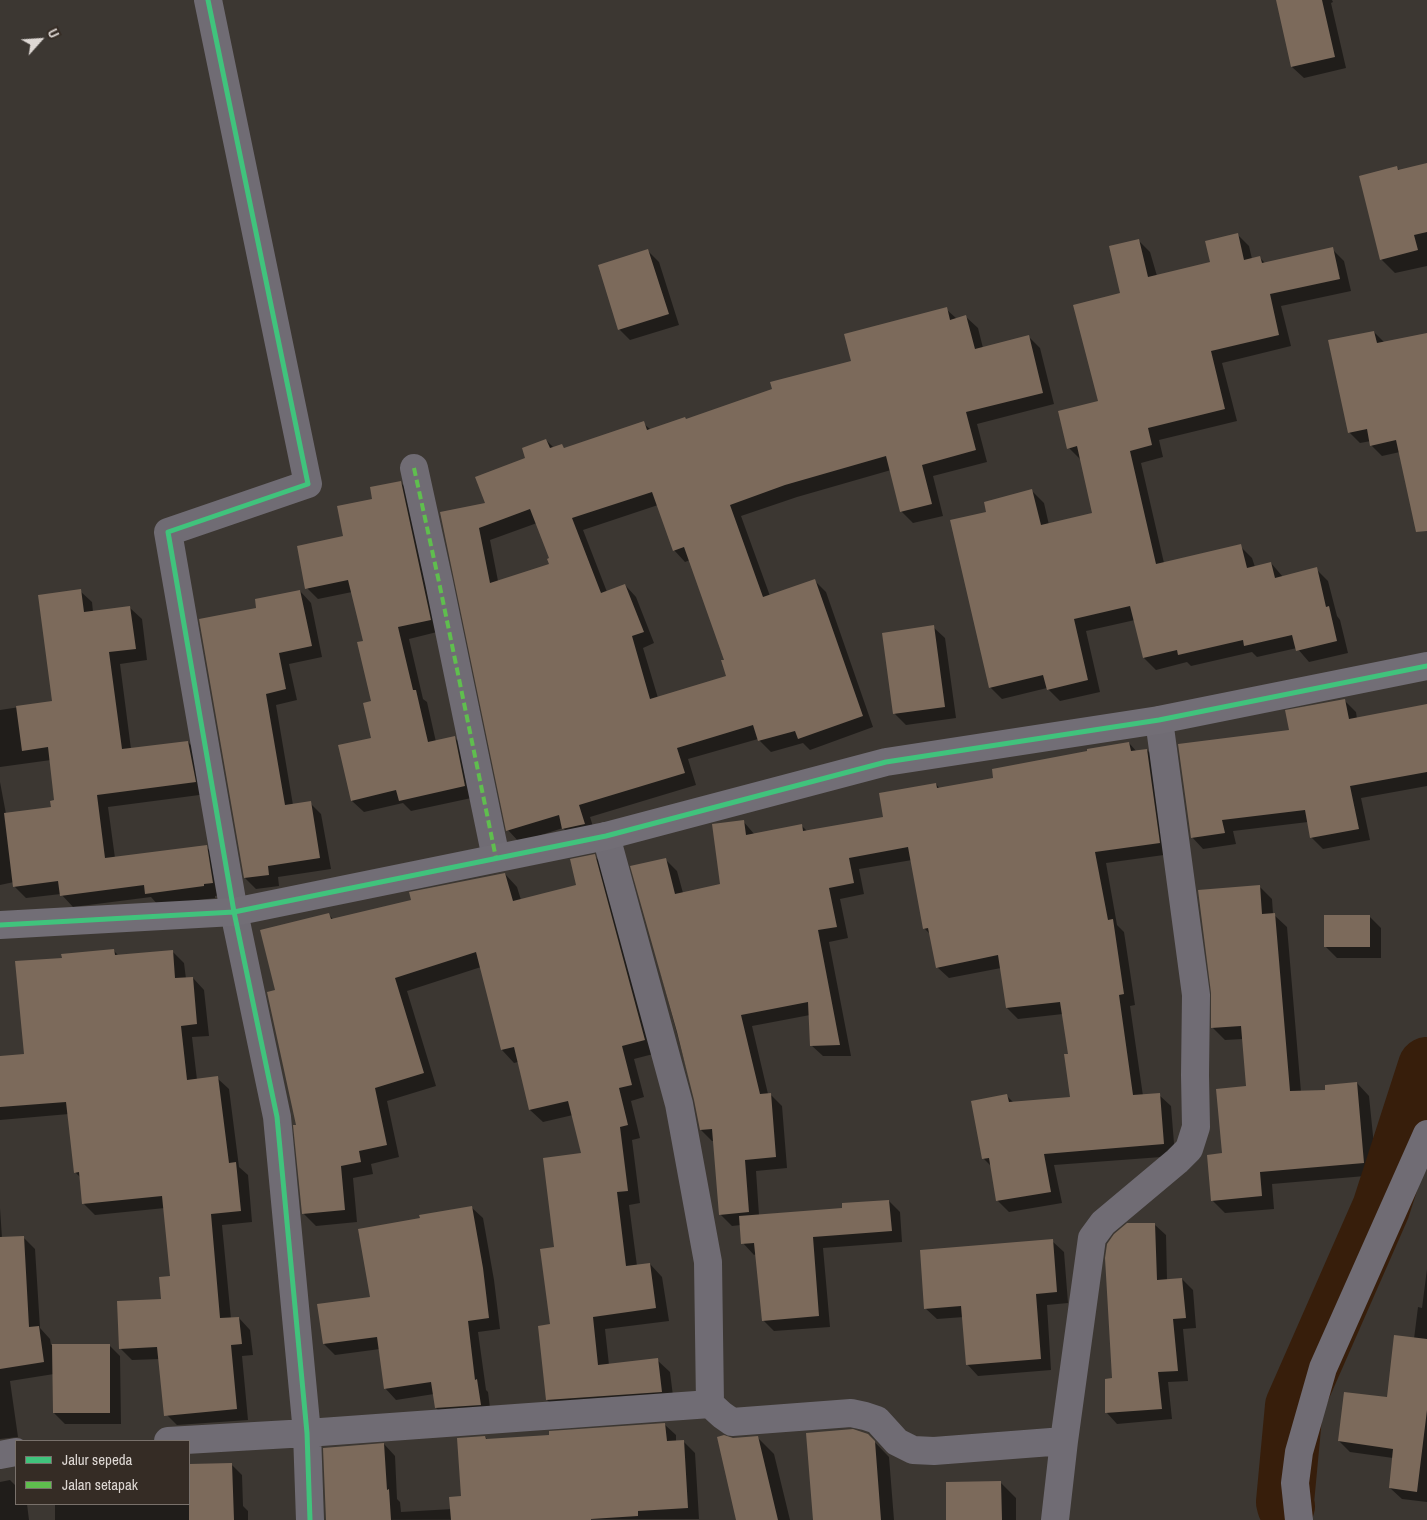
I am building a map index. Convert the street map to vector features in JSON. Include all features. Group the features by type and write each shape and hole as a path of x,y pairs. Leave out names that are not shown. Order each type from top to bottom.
{"street":[{"path":"208,0 308,484 168,532 234,912 278,1117 307,1433 310,1520"},
{"path":"414,468 496,858"},
{"path":"0,925 234,912 606,836 886,762 1158,720 1427,666"},
{"path":"1055,1520 1092,1238 1102,1223 1178,1161 1189,1149 1196,1127 1194,1075 1196,995 1158,720"},
{"path":"606,836 679,1104 708,1262 710,1404"},
{"path":"1299,1520 1295,1484 1299,1452 1323,1368 1427,1134"},
{"path":"185,1440 710,1404 732,1422 851,1413 865,1416 877,1420 897,1442 913,1450 934,1451 1064,1441"},
{"path":"0,1455 15,1452"}],"building":[{"path":"1276,0 1322,0 1335,57 1291,67"},
{"path":"1427,163 1427,232 1414,235 1418,250 1380,260 1359,176 1397,166 1398,170"},
{"path":"1238,233 1244,260 1260,256 1262,263 1333,247 1340,279 1270,294 1279,335 1211,351 1225,409 1148,428 1152,445 1130,451 1156,564 1241,544 1247,568 1271,562 1275,578 1317,567 1326,607 1329,606 1337,641 1296,651 1292,635 1244,646 1243,640 1178,655 1177,650 1143,658 1130,606 1074,619 1088,680 1047,690 1043,675 989,688 950,520 986,512 984,502 1032,489 1041,525 1092,513 1077,446 1067,449 1058,411 1098,401 1073,305 1120,293 1109,246 1139,239 1148,277 1210,262 1205,241"},
{"path":"648,249 669,314 618,330 598,265"},
{"path":"947,307 950,320 966,315 975,349 1029,335 1043,393 966,412 976,450 922,465 932,504 900,512 886,456 785,485 730,505 763,597 815,579 863,716 798,739 795,731 758,741 753,725 677,748 685,773 579,805 585,824 562,829 559,815 506,831 440,512 485,503 475,477 525,458 522,448 546,439 550,448 562,444 564,448 644,421 647,430 685,417 686,419 772,389 770,382 851,361 844,334","holes":["652,492 673,551 684,547 724,660 721,660 726,676 650,699 632,636 644,632 625,584 601,593 572,518","530,509 549,558 547,559 549,564 490,583 479,528"]},
{"path":"1374,331 1377,343 1427,333 1427,531 1416,532 1396,440 1370,446 1367,429 1348,433 1328,340"},
{"path":"401,481 431,620 398,627 413,690 416,690 428,742 455,736 465,786 399,801 396,790 351,801 338,745 371,738 363,703 371,701 357,642 363,641 348,580 305,589 297,546 343,536 337,506 372,499 370,487"},
{"path":"81,589 84,612 130,606 136,649 109,652 122,749 188,741 196,782 97,795 105,858 207,845 213,883 204,884 204,886 145,894 144,885 60,896 58,881 13,887 4,813 51,807 50,801 54,800 48,747 22,751 16,706 52,701 38,595"},
{"path":"300,590 312,646 279,653 286,689 266,694 285,805 311,801 320,858 268,866 269,875 244,878 199,619 256,608 255,599"},
{"path":"934,625 945,707 893,714 882,633"},
{"path":"1345,699 1349,719 1427,704 1427,772 1350,786 1359,829 1310,838 1305,810 1222,820 1225,833 1191,838 1178,744 1289,730 1285,710"},
{"path":"1129,742 1131,751 1147,749 1160,843 1095,852 1108,920 1113,919 1124,994 1119,995 1133,1095 1160,1093 1164,1144 1044,1154 1051,1192 996,1201 989,1158 982,1159 971,1101 1007,1094 1009,1102 1070,1097 1064,1054 1068,1054 1060,1002 1006,1008 998,955 936,968 928,928 923,929 908,847 849,858 854,883 829,888 837,927 818,930 840,1045 810,1046 808,1002 741,1015 760,1094 771,1093 776,1157 745,1160 749,1212 719,1215 712,1129 700,1130 677,1032 630,866 666,858 675,894 720,884 712,824 744,820 746,835 802,824 803,831 883,817 879,793 936,783 937,788 993,778 992,769"},
{"path":"595,854 645,1040 622,1046 632,1085 619,1088 628,1125 620,1127 628,1191 617,1192 626,1266 650,1263 656,1308 593,1317 598,1365 658,1358 662,1392 546,1400 538,1326 550,1324 540,1249 554,1247 543,1158 581,1153 568,1101 529,1110 514,1047 501,1050 476,952 395,978 424,1073 375,1088 387,1145 359,1151 361,1162 341,1166 345,1210 302,1214 293,1125 296,1125 267,992 275,990 260,930 329,913 331,919 411,900 409,892 505,873 513,901 576,885 570,859"},
{"path":"1260,885 1262,914 1275,913 1290,1091 1325,1090 1325,1085 1357,1082 1364,1163 1260,1172 1262,1196 1211,1201 1207,1155 1222,1153 1216,1089 1246,1086 1241,1026 1211,1028 1211,993 1198,890"},
{"path":"1324,915 1370,915 1370,947 1324,947"},
{"path":"114,949 115,955 173,950 175,978 193,977 197,1024 181,1026 187,1080 218,1076 229,1163 236,1162 241,1211 211,1214 220,1318 239,1317 242,1344 231,1345 237,1409 164,1416 157,1347 119,1349 117,1301 161,1299 159,1277 170,1276 162,1196 82,1204 79,1172 74,1173 66,1102 0,1107 0,1056 24,1054 15,961 62,958 61,954"},
{"path":"889,1200 892,1231 813,1237 819,1316 762,1321 754,1243 741,1244 739,1216 842,1208 842,1203"},
{"path":"472,1206 483,1268 489,1318 468,1321 475,1380 477,1379 481,1405 435,1408 431,1382 384,1389 377,1337 323,1344 317,1304 370,1297 358,1229 420,1218 419,1215"},
{"path":"1127,1223 1155,1223 1157,1280 1182,1278 1186,1318 1173,1319 1178,1371 1158,1372 1162,1409 1105,1413 1105,1379 1112,1378 1105,1258 1107,1244 1114,1234"},
{"path":"24,1236 29,1327 39,1326 44,1362 0,1369 0,1237"},
{"path":"1053,1239 1057,1292 1036,1294 1041,1359 966,1365 961,1306 924,1309 920,1250"},
{"path":"1394,1335 1427,1339 1427,1410 1417,1492 1389,1488 1393,1449 1338,1441 1344,1392 1387,1397"},
{"path":"52,1344 110,1344 110,1413 53,1413"},
{"path":"665,1423 667,1441 684,1440 688,1508 638,1511 638,1516 591,1520 451,1520 449,1497 461,1496 457,1438 485,1436 486,1439 549,1435 549,1431"},
{"path":"853,1429 868,1434 875,1441 881,1520 813,1520 806,1433"},
{"path":"724,1435 733,1438 758,1436 778,1520 736,1520 717,1437"},
{"path":"384,1443 391,1520 326,1520 323,1448"},
{"path":"232,1463 234,1520 189,1520 190,1464"},
{"path":"1001,1481 1002,1520 946,1520 946,1482"}],"waterway":[{"path":"1286,1506 1294,1406 1381,1208 1427,1066"}],"marked path":[{"path":"414,468 496,858"}],"cycle path":[{"path":"208,0 308,484 168,532 234,912 277,1117 307,1433 310,1520"},
{"path":"0,925 234,912 606,836 886,762 1159,720 1427,666"}]}
